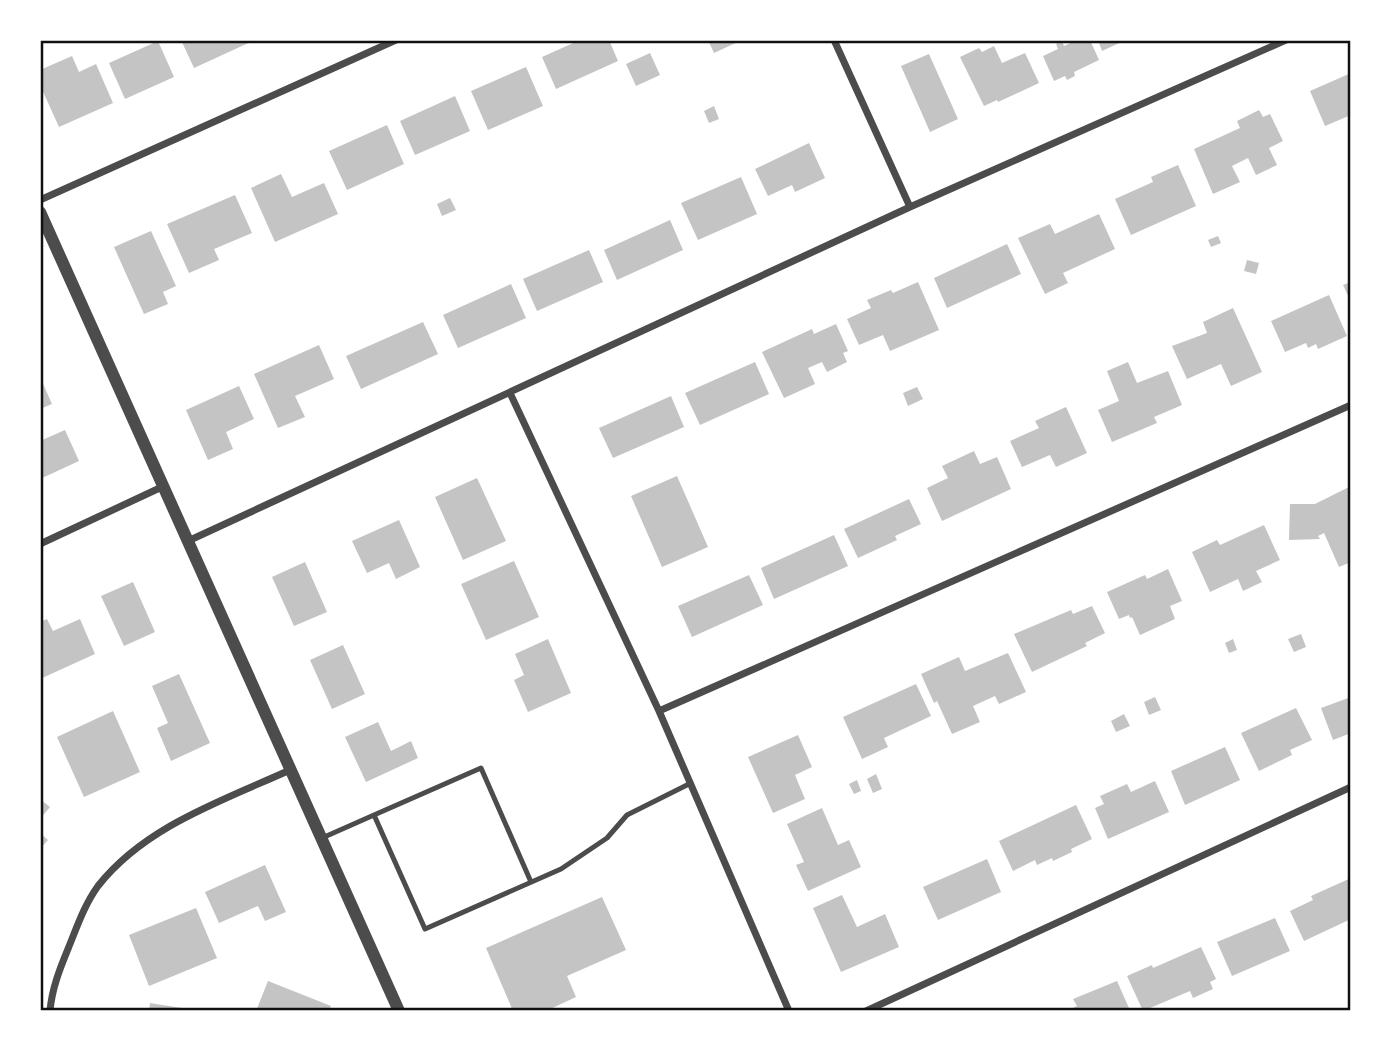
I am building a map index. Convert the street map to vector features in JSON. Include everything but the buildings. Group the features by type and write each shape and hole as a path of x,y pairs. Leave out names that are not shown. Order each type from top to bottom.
{"street":[{"path":"40,200 396,40"},
{"path":"834,40 910,207"},
{"path":"188,541 910,207 1286,40"},
{"path":"40,212 400,1011"},
{"path":"510,393 659,711 789,1011"},
{"path":"659,711 1351,405"},
{"path":"40,544 164,486"},
{"path":"50,1011 52,991 82,911 99,885 132,852 172,824 290,770"},
{"path":"866,1011 1351,787"},
{"path":"40,989 52,991"}],"lane":[{"path":"321,839 481,768 531,882"},
{"path":"374,815 425,929 561,869 607,838 627,815 691,783"}]}
